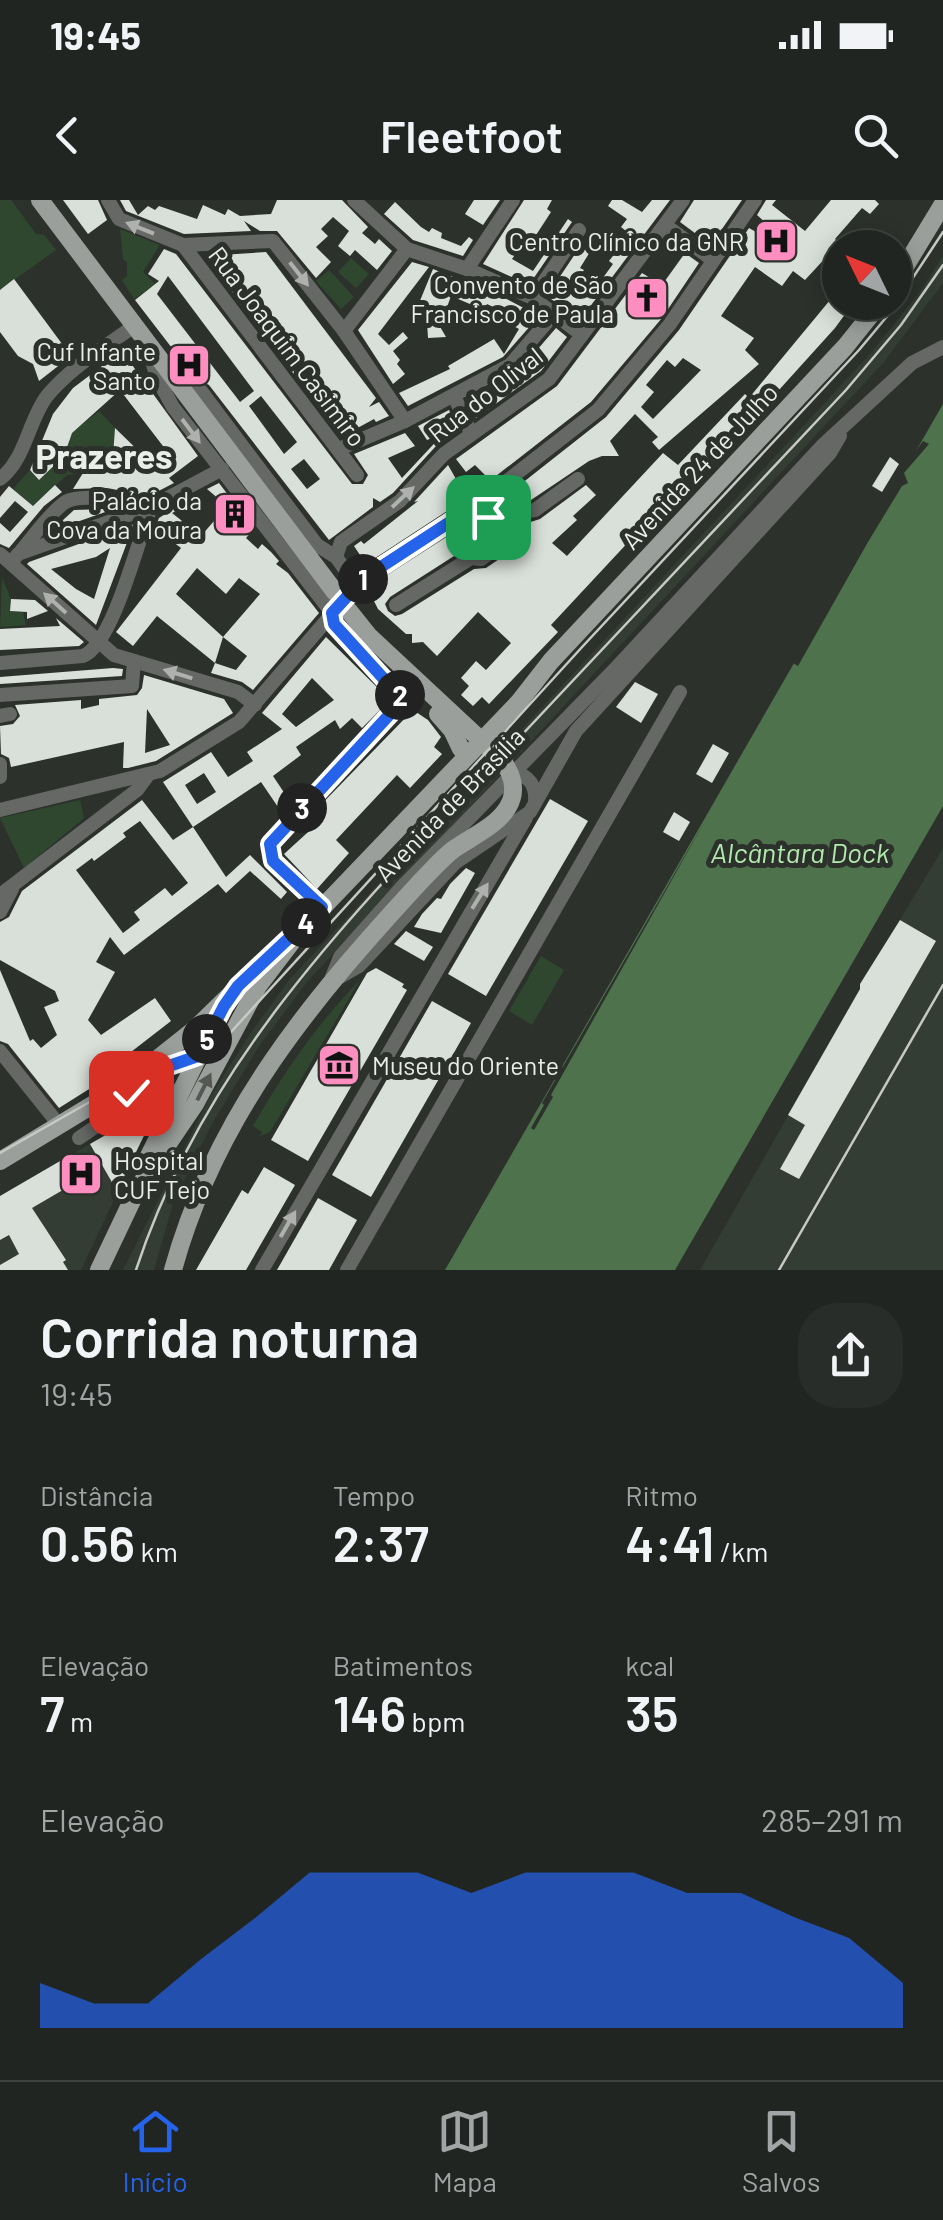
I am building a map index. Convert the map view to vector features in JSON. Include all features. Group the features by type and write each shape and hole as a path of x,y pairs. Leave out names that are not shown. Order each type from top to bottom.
{"main road":[{"path":"40,200 179,385 347,589"},
{"path":"912,255 943,204"},
{"name":"Avenida 24 de Julho","path":"464,754 482,726 551,661 867,320"},
{"path":"330,982 447,855 504,813 513,790 510,772 500,758 340,612"},
{"path":"369,636 394,647 482,726"},
{"path":"369,636 382,660 452,730 464,754"},
{"name":"Avenida 24 de Julho","path":"138,1188 195,1104 251,996 300,931 464,754 519,702 551,661"},
{"name":"Avenida 24 de Julho","path":"238,986 258,964 300,931"},
{"name":"Avenida de Brasília","path":"172,1270 194,1200 228,1130 270,1062 330,982"},
{"path":"100,1270 138,1188 150,1151 238,986"},
{"path":"0,1160 133,1081 188,1036 238,986"},
{"path":"133,1081 227,1042"},
{"path":"133,1081 166,1088 170,1100 166,1120"}],"street":[{"path":"108,200 119,220 183,244 273,241 344,330 405,421"},
{"path":"354,200 407,248 533,298 582,335"},
{"path":"468,269 513,200"},
{"name":"Rua do Olival","path":"336,557 341,542 392,508 444,454 549,379 683,200"},
{"path":"347,589 479,503 598,410 670,324 754,200"},
{"path":"664,225 713,260"},
{"path":"533,298 579,230"},
{"name":"Rua Joaquim Casimiro","path":"183,244 357,476"},
{"path":"344,330 407,248"},
{"path":"338,448 405,421 510,365 554,314"},
{"path":"0,479 11,470 45,399 66,377 134,326"},
{"path":"148,345 164,394 340,612"},
{"name":"Avenida de Brasília","path":"330,982 340,956 468,816 620,673 797,482 830,453 846,428 912,363 943,347"},
{"path":"179,385 201,391 317,544 336,557 347,589 334,624 403,700 270,844 273,861 322,907"},
{"path":"454,396 472,433"},
{"path":"10,557 151,508 222,470"},
{"path":"488,517 535,510 578,479"},
{"path":"10,557 63,503 74,498 138,502 151,508"},
{"path":"396,606 471,558 481,559 499,546 501,540 479,503"},
{"path":"0,663 82,656 100,644 151,508"},
{"path":"10,557 114,655 238,692 256,705"},
{"path":"0,810 173,766 229,730 340,612"},
{"path":"0,695 132,686 134,661"},
{"name":"Avenida de Brasília","path":"330,982 359,966 455,863 533,807 576,731 620,673"},
{"path":"347,1270 680,692"},
{"path":"0,764 0,776"},
{"path":"262,1270 533,807 536,793 531,782 513,774"},
{"path":"0,912 12,887 137,790 148,775"},
{"path":"0,1051 60,1126"},
{"path":"79,1138 120,1110 133,1081"}],"shaded area":[{"path":"0,200 11,200 36,234 44,235 56,250 0,290"},
{"path":"120,229 160,245 143,272 155,284 134,299 122,280 127,276 127,262 123,259"},
{"path":"943,256 943,283 884,362 307,982 260,1045 214,1120 174,1200 154,1270 123,1270 209,1099 290,979 897,320 912,320 912,302"},
{"path":"351,258 369,274 356,288 338,272"},
{"path":"329,270 354,297 341,309 316,281"},
{"path":"99,411 115,428 112,464 100,472 67,475 33,506 13,489 30,470 39,480 64,456 72,432"},
{"path":"2,578 11,599 10,611 23,612 26,625 0,627"},
{"path":"80,800 84,818 24,868 0,818"},
{"path":"943,848 943,1270 700,1270 900,920"},
{"path":"541,956 564,970 532,1025 509,1011"},
{"path":"360,980 270,1132 260,1136 262,1132 253,1126 276,1087 316,1031"},
{"name":"Hospital CUF Tejo","path":"159,1104 81,1270 0,1270 0,1196"}],"water":[{"name":"Alcântara Dock","path":"943,404 943,806 675,1270 445,1270"}],"pier":[{"path":"923,441 929,444 904,473 908,483 902,486 868,542 798,666 793,663 904,467"},
{"path":"705,821 534,1130 531,1128 542,1103"}],"building":[{"path":"63,200 98,200 107,220 88,234"},
{"path":"120,200 129,200 138,215 148,206 155,210 159,206 197,219 203,205 225,215 228,209 240,216 271,214 277,200 342,200 368,227 362,233 375,244 379,239 392,251 377,270 355,250 350,256 338,246 349,231 333,217 321,229 328,236 316,247 331,262 316,278 277,231 260,231 244,221 251,231 184,234 126,211"},
{"path":"474,200 500,200 483,225 465,214"},
{"path":"524,200 552,200 547,209 551,212 527,249 522,245 512,259 533,271 568,219 572,222 529,285 483,264"},
{"path":"612,200 622,200 642,212 652,200 670,200 580,320 547,296 589,233 598,239 573,285 589,297 613,264 609,261 623,243 619,241 626,231 621,227 627,219 608,206"},
{"path":"694,200 742,200 711,245 680,222"},
{"path":"766,200 776,200 772,205 805,231 831,200 875,200 879,204 870,214 862,208 843,230 822,230 822,262 805,280 793,271 782,286 755,267 721,316 754,338 745,350 759,364 659,450 652,442 658,437 635,414 610,441 619,456 589,461 531,500 493,506 606,417 679,330 749,228 795,254 797,251 757,215","holes":["683,358 701,370 653,419 641,407 654,392 646,385 667,360 675,367"]},
{"path":"395,202 421,227 442,233 441,238 461,246 469,237 473,240 463,256 413,240 384,214"},
{"path":"164,249 176,254 352,484 363,484 368,475 354,454 405,433 415,446 388,458 402,478 444,433 427,440 418,426 449,410 458,431 436,446 393,493 380,502 373,498 373,507 329,540 209,385 195,378 135,300 159,281 148,274","holes":["168,276 254,391 240,402 157,294","261,396 297,442 284,454 249,406","304,459 320,479 307,489 291,469"]},
{"path":"266,252 376,398 369,407 379,402 389,416 376,422 374,419 341,437 309,387 305,389 205,256"},
{"path":"685,253 699,263 662,318 591,402 478,490 488,478 475,465 466,472 456,459 557,386 642,273 662,285"},
{"path":"412,262 429,267 378,334 389,345 403,332 408,338 393,351 405,374 393,384 358,330"},
{"path":"433,269 539,316 503,357 408,406 399,393 450,369 448,366 494,339 504,354 519,329 506,322 510,315 487,304 484,310 451,296 442,321 435,318 446,337 428,338 427,322 422,320 425,312 417,308"},
{"path":"14,279 71,356 39,381 33,364 18,356 0,332 0,290"},
{"path":"822,310 822,320 841,320 694,484 688,478 551,625 558,632 489,704 482,697 473,706 461,695 469,686 461,678 476,661 486,670 511,643 478,612 437,656 423,642 412,643 412,634 406,634 378,609 373,599 370,601 363,594 476,518 489,540 478,548 465,549 390,597 385,604 388,611 395,616 402,614 474,569 486,568 505,555 512,540 505,525 518,526 540,519 586,485 596,495 552,543 567,556 663,453 678,465 745,394 749,398"},
{"path":"556,328 567,337 541,371 476,418 467,400 518,372"},
{"path":"122,351 198,456 169,478 174,483 149,496 107,488 73,489 83,473 112,470 115,428 150,462 166,450 120,390 72,433 64,456 39,480 30,470 53,414 73,388"},
{"path":"890,457 899,464 882,492 872,486"},
{"path":"448,465 456,479 449,487 460,501 467,498 366,564 354,546 361,541 364,544 418,501 414,502"},
{"path":"219,483 254,529 246,538 258,549 262,544 271,552 279,561 276,564 288,573 319,613 253,690 242,682 211,673 215,663 157,616 133,646 116,632 181,548 155,528 159,518 186,501 190,505 172,513 201,536 227,506 207,489","holes":["197,568 226,594 239,578 260,594 223,637 176,594","223,637 247,656 236,670 215,663"]},
{"path":"55,485 62,492 44,506 9,548 0,544 0,523 10,532 28,512 15,501 0,518 0,497 9,486 33,506"},
{"path":"74,510 111,510 51,531"},
{"path":"134,524 96,625 29,562","holes":["110,548 94,599 51,569 96,557"]},
{"path":"11,599 35,600 48,611 27,619 27,612 10,611"},
{"path":"56,618 84,642 79,646 0,650 0,629 60,626"},
{"path":"326,637 390,700 362,728 352,718 340,729 335,720 296,747 301,755 273,776 289,800 278,807 261,782 193,827 163,782 211,752 228,777 253,761 247,752 282,729 262,713","holes":["312,678 334,700 296,727 282,714","204,773 216,792 197,804 185,785"]},
{"path":"123,669 122,676 0,684 0,677"},
{"path":"144,675 224,699 233,713 156,761 128,768 123,768 124,742 11,767 9,758 1,754 0,726 13,724 20,716 15,705 81,700 81,709 99,705 99,699 137,695","holes":["147,709 170,745 145,753"]},
{"path":"635,682 658,694 641,723 616,707"},
{"path":"413,710 428,720 441,737 434,747 442,754 410,788 397,775 336,840 349,853 317,889 284,854 318,823 310,816"},
{"path":"713,744 729,753 712,783 696,774"},
{"path":"550,799 588,821 486,996 448,974"},
{"path":"142,800 173,840 193,827 226,877 250,855 287,892 281,899 250,871 226,893 218,884 124,955 110,937 96,962 115,972 88,1020 101,1035 155,998 171,1021 109,1069 113,1074 59,1108 8,1044 0,1041 0,970 30,1041 33,1039 41,1048 57,1035 44,1007 59,1001 55,991 0,960 0,922 9,917 22,891","holes":["140,821 188,883 172,896 165,888 134,912 140,920 123,933 76,870 126,837 123,833"]},
{"path":"674,812 690,822 679,841 663,832"},
{"path":"466,868 475,873 441,933 414,927 422,914 437,898 441,899"},
{"path":"900,920 936,941 799,1179 780,1169 805,1125 788,1115"},
{"path":"406,931 433,947 424,961 394,944"},
{"name":"Museu do Oriente","path":"376,968 404,984 402,987 407,990 308,1161 271,1140 367,973"},
{"path":"432,1001 471,1023 371,1197 332,1175"},
{"path":"156,1106 156,1111 117,1191 90,1144"},
{"path":"67,1157 80,1180 32,1208 66,1260 63,1262 68,1270 0,1270 0,1265 19,1254 9,1235 0,1240 0,1196"},
{"path":"264,1167 295,1185 246,1270 196,1270 242,1190 248,1194"},
{"path":"318,1198 357,1220 329,1270 277,1270"}],"tram line":[{"path":"0,1153 140,1069 202,1049 231,1032 859,350 889,314 943,232"}],"railway":[{"path":"136,1270 167,1191 204,1118 248,1049 297,984 404,859 846,390 901,325 943,265"},
{"path":"779,1270 943,985"}],"place":[{"name":"Centro Clínico da GNR","path":"776,241"},
{"name":"Convento de São Francisco de Paula","path":"647,298"},
{"name":"Cuf Infante Santo","path":"189,365"},
{"name":"Palácio da Cova da Moura","path":"235,514"},
{"name":"Museu do Oriente","path":"339,1065"},
{"name":"Hospital CUF Tejo","path":"81,1174"}],"district":[{"name":"Prazeres","path":"104,455"}],"route":[{"path":"131,1093 140,1076 198,1056 238,986 322,907 273,861 270,844 403,700 334,624 332,613 364,578 479,503 488,517"}]}
